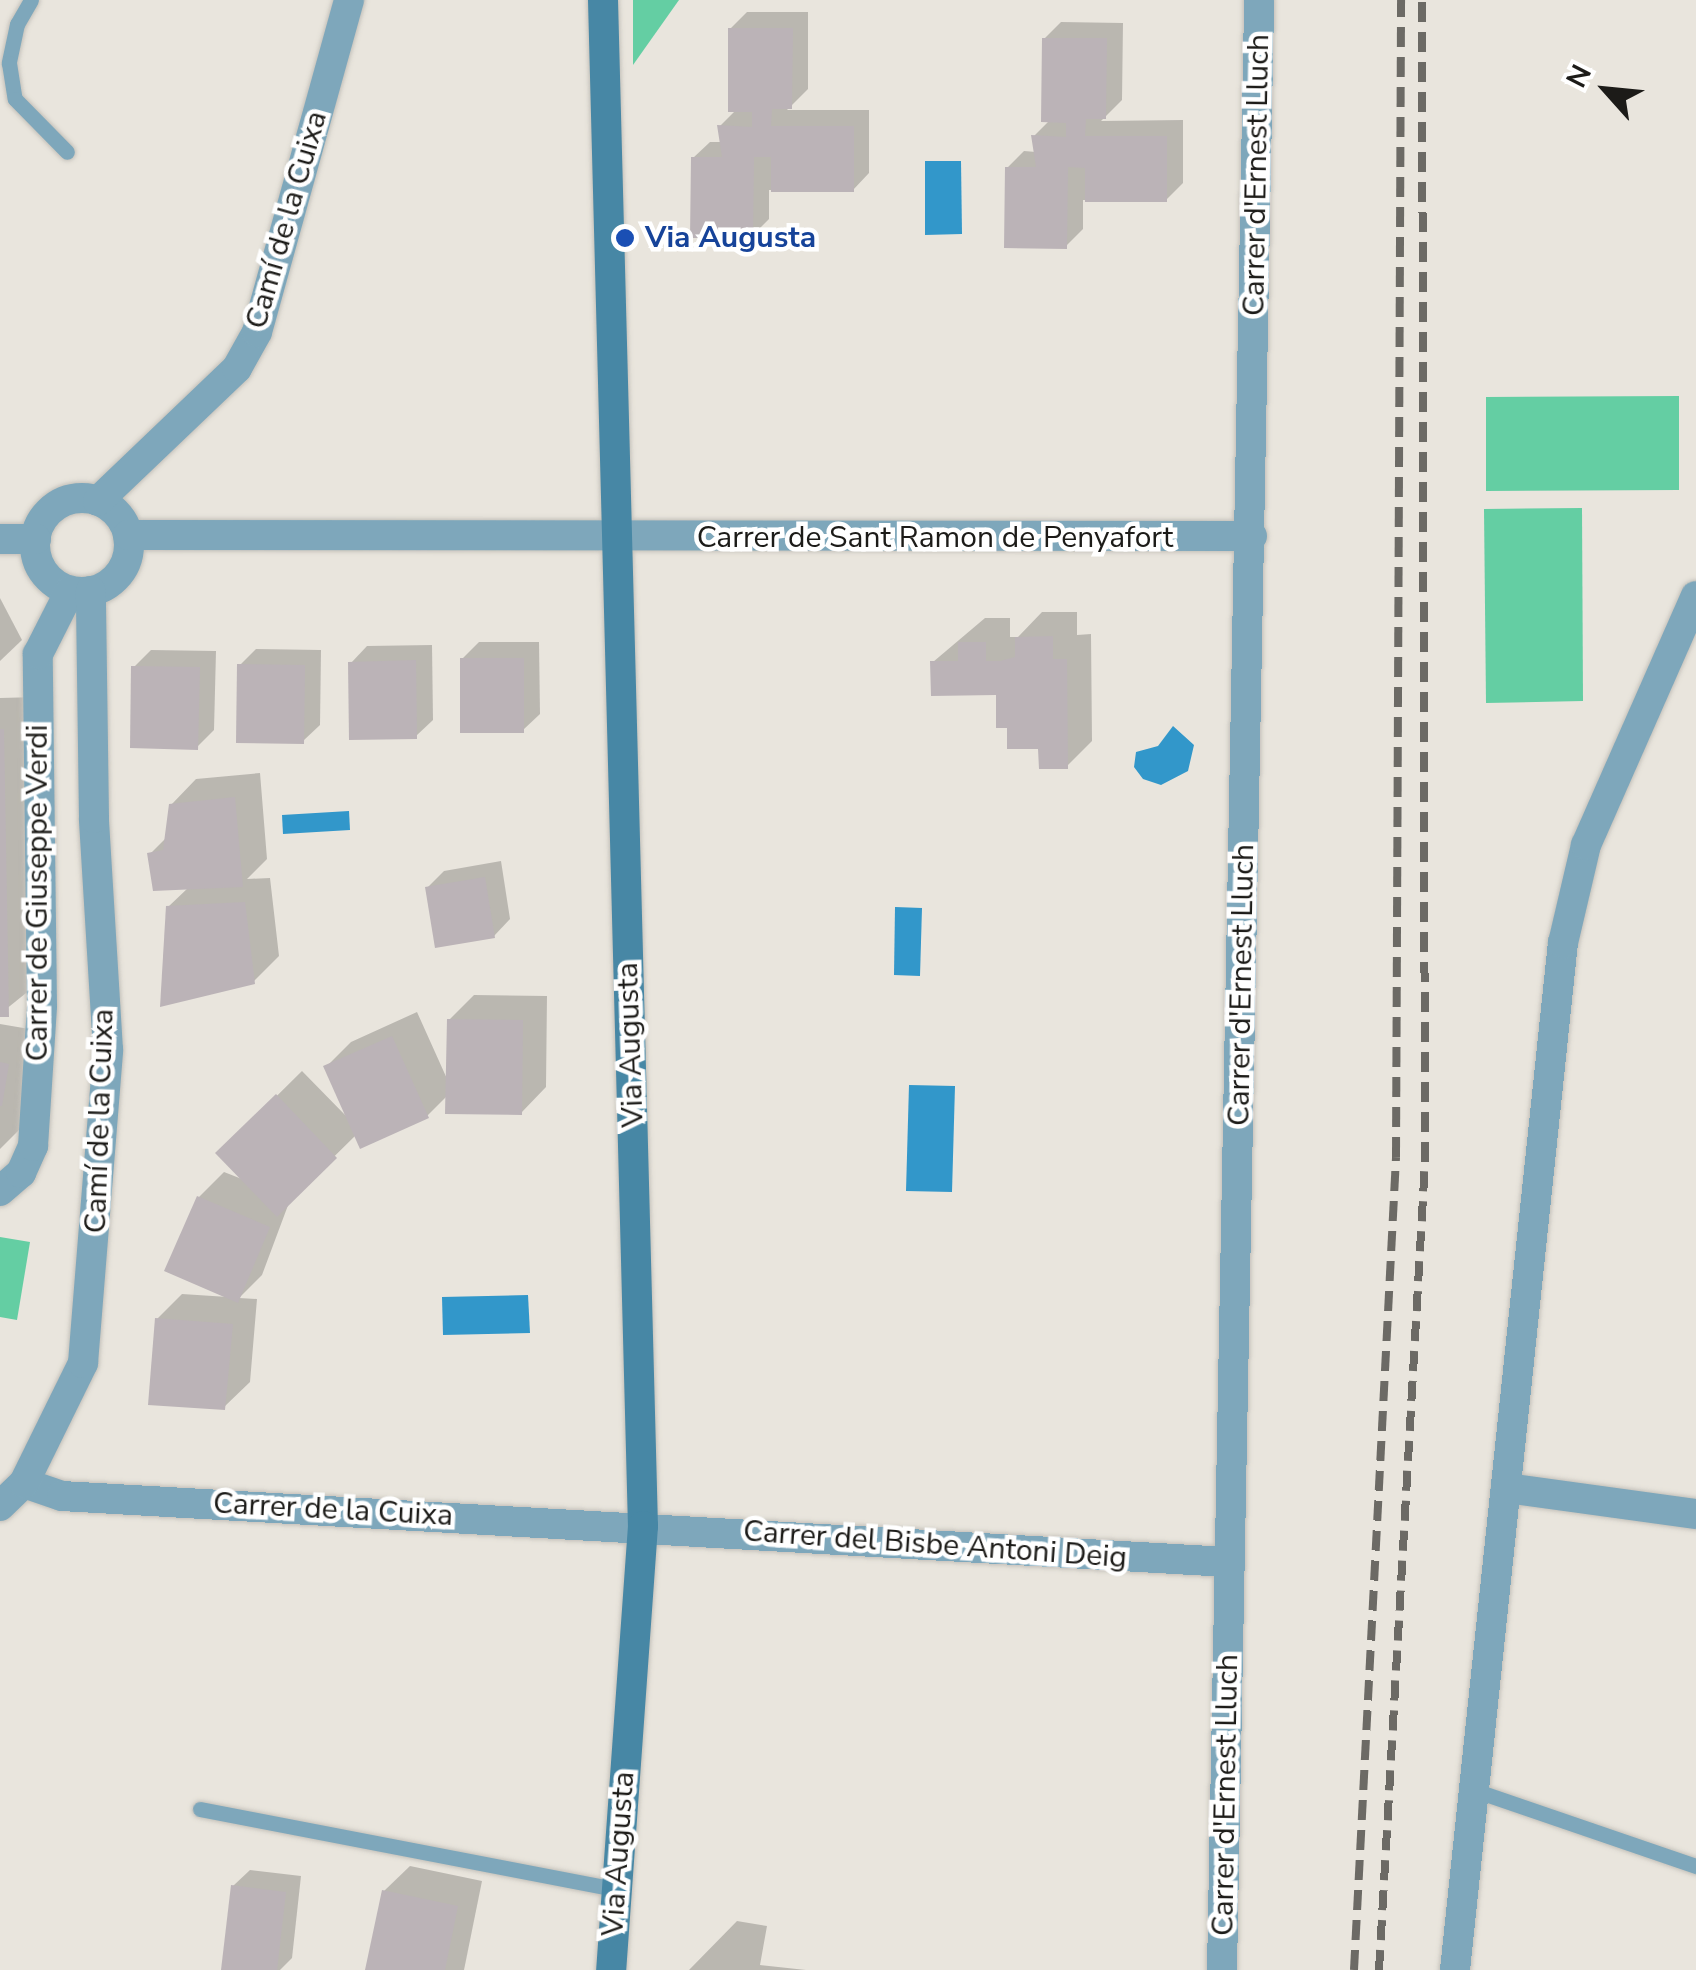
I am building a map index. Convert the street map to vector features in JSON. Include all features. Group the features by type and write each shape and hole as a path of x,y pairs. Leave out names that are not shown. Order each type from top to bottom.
{"main road":[{"name":"Via Augusta","path":"603,0 643,1526 611,1970"}],"street":[{"name":"Camí de la Cuixa","path":"98,501 238,368 257,332 349,0"},
{"name":"Carrer d'Ernest Lluch","path":"1222,1970 1252,536 1259,0"},
{"path":"98,501 122,520 128,534 118,576 81,591 43,571 36,539 58,505 98,501"},
{"name":"Carrer de Sant Ramon de Penyafort","path":"128,534 618,540 1252,536"},
{"path":"0,539 36,539"},
{"name":"Camí de la Cuixa","path":"0,1506 24,1483 83,1363 98,1213 108,1050 81,591"},
{"name":"Carrer de Giuseppe Verdi","path":"0,1191 21,1173 33,1146 42,1006 38,654 81,591"},
{"path":"1455,1970 1563,943 1586,845 1696,596"},
{"name":"Carrer de la Cuixa","path":"24,1483 62,1496 643,1526"},
{"path":"1506,1488 1696,1514"},
{"name":"Carrer del Bisbe Antoni Deig","path":"643,1526 967,1552 1228,1562"}],"lane":[{"path":"31,0 17,24 9,63 16,99 67,152"},
{"path":"1474,1790 1696,1866"},
{"path":"200,1810 616,1889"}],"green space":[{"path":"633,0 679,0 633,65"},
{"path":"1679,396 1679,490 1486,491 1486,397"},
{"path":"1582,508 1583,701 1486,703 1484,509"},
{"path":"0,1237 30,1242 17,1320 0,1317"}],"water":[{"path":"925,161 961,161 962,234 925,235"},
{"path":"1173,726 1194,745 1188,771 1161,785 1143,779 1134,767 1136,752 1158,746"},
{"path":"349,811 350,830 283,834 282,815"},
{"path":"895,907 922,908 920,976 894,975"},
{"path":"909,1085 955,1086 952,1192 906,1191"},
{"path":"528,1295 530,1333 443,1335 442,1297"}],"building":[{"path":"728,28 793,28 792,109 772,109 771,126 854,126 854,192 771,192 771,157 754,157 753,238 690,238 691,157 722,157 717,125 752,127 752,112 728,112"},
{"path":"1042,38 1107,38 1106,119 1086,119 1085,136 1167,136 1167,202 1085,202 1085,168 1068,167 1067,249 1004,248 1005,167 1036,167 1031,135 1066,137 1066,123 1041,122"},
{"path":"1053,636 1053,659 1067,659 1068,769 1039,769 1038,749 1007,749 1007,728 996,728 996,695 931,696 930,661 958,661 958,642 986,642 986,661 1000,661 1015,657 1015,637"},
{"path":"460,658 524,658 524,733 460,733"},
{"path":"416,660 417,739 349,740 348,662"},
{"path":"237,664 305,665 304,744 236,743"},
{"path":"131,666 200,667 198,750 130,748"},
{"path":"0,729 4,729 9,1017 0,1017"},
{"path":"235,797 243,887 153,891 147,853 163,850 169,804"},
{"path":"485,877 495,938 435,948 425,887"},
{"path":"245,902 255,984 160,1007 166,906"},
{"path":"447,1019 523,1020 522,1115 445,1114"},
{"path":"392,1036 429,1118 360,1149 323,1066"},
{"path":"0,1062 9,1064 2,1106 0,1106"},
{"path":"276,1094 337,1158 277,1217 215,1153"},
{"path":"197,1196 270,1227 238,1303 164,1271"},
{"path":"155,1318 233,1324 225,1410 148,1405"},
{"path":"231,1885 286,1892 277,1970 221,1970"},
{"path":"382,1890 458,1906 445,1970 365,1970"}],"railway":[{"path":"1354,1970 1396,1157 1401,0"},
{"path":"1379,1970 1425,1162 1422,0"}],"place":[{"name":"Via Augusta","path":"625,238"}]}
